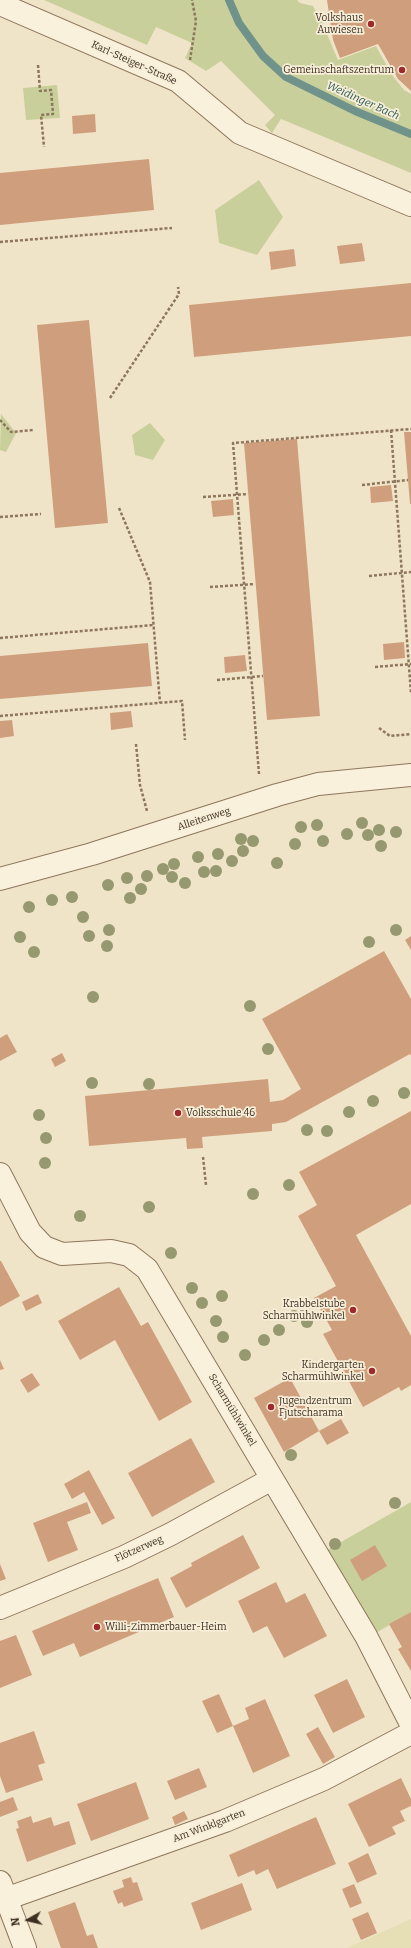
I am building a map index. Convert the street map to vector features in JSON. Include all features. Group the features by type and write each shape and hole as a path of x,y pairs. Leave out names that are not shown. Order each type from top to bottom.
{"street":[{"name":"Karl-Steiger-Straße","path":"0,4 178,82 240,133 411,205"},
{"name":"Alleitenweg","path":"0,879 92,854 277,795 318,784 411,775"},
{"name":"Scharmühlwinkel","path":"0,1174 30,1232 44,1247 62,1254 111,1251 129,1255 147,1269 366,1636 411,1724"},
{"name":"Flötzerweg","path":"0,1608 124,1557 166,1537 272,1479"},
{"name":"Am Winklgarten","path":"2,1894 225,1821 324,1779 411,1733"},
{"path":"2,1894 25,1948"}],"path":[{"path":"178,82 191,58 196,21 192,0"},
{"path":"38,65 40,91 51,90 53,114 42,115 44,147"},
{"path":"0,242 172,228"},
{"path":"110,398 179,294 178,287"},
{"path":"0,420 11,432 34,430"},
{"path":"260,778 233,443 411,429"},
{"path":"391,430 410,664 411,693"},
{"path":"362,485 408,480"},
{"path":"203,498 248,494"},
{"path":"118,508 150,582 160,703"},
{"path":"0,517 41,514"},
{"path":"368,576 411,572"},
{"path":"210,587 255,584"},
{"path":"0,638 153,626"},
{"path":"375,667 410,664"},
{"path":"217,680 263,676"},
{"path":"0,716 182,701 185,740"},
{"path":"379,728 390,736 411,734"},
{"path":"136,744 140,785 148,815"},
{"path":"203,1157 206,1185"}],"shaded area":[{"path":"411,1919 411,1948 347,1948"}],"green space":[{"path":"44,0 297,0 300,3 313,6 322,22 338,60 376,46 392,75 404,90 411,94 411,173 281,119 272,133 265,125 275,115 221,61 206,71 185,58 192,43 156,27 147,45"},
{"path":"57,85 60,118 26,120 23,88"},
{"path":"259,180 283,217 257,255 219,243 215,210"},
{"path":"1,414 16,433 6,452 0,450"},
{"path":"150,423 165,440 153,460 135,455 132,435"},
{"path":"411,1502 411,1612 376,1633 327,1550"}],"building":[{"name":"Volkshaus Auwiesen","path":"327,0 411,0 411,91 398,79 378,44 340,58 333,40"},
{"path":"95,114 96,132 73,134 72,116"},
{"path":"149,159 154,210 0,225 0,173"},
{"path":"362,243 365,261 340,264 337,246"},
{"path":"294,249 296,266 271,270 269,252"},
{"path":"411,283 411,336 194,357 189,305"},
{"path":"89,320 108,523 55,528 37,325"},
{"path":"404,432 411,432 411,504 410,504"},
{"path":"297,439 320,716 267,720 244,443"},
{"path":"391,485 393,501 371,503 370,487"},
{"path":"233,499 234,515 213,517 211,501"},
{"path":"404,642 405,658 384,660 383,644"},
{"path":"148,643 152,686 0,699 0,656"},
{"path":"245,655 247,671 225,673 224,657"},
{"path":"131,711 133,727 111,730 110,713"},
{"path":"12,720 14,736 0,738 0,721"},
{"path":"411,936 411,950 405,940"},
{"path":"384,951 411,999 411,1056 410,1054 286,1122 272,1124 272,1131 202,1137 203,1148 187,1149 186,1138 89,1146 85,1096 268,1079 270,1102 283,1100 301,1089 262,1019"},
{"path":"7,1034 17,1052 0,1061 0,1038"},
{"path":"62,1053 66,1061 55,1067 51,1059"},
{"path":"411,1111 411,1204 356,1235 411,1336 411,1385 401,1391 399,1387 363,1407 323,1334 332,1330 314,1298 336,1286 298,1216 317,1205 299,1172"},
{"path":"0,1261 20,1296 0,1307"},
{"path":"119,1287 141,1326 148,1322 192,1402 159,1421 115,1340 80,1360 58,1321"},
{"path":"38,1294 42,1303 26,1311 22,1302"},
{"path":"0,1360 4,1369 0,1370"},
{"path":"32,1373 40,1385 28,1393 20,1380"},
{"path":"290,1378 319,1431 284,1452 254,1398"},
{"path":"341,1419 349,1433 327,1445 319,1431"},
{"path":"191,1438 215,1482 152,1517 128,1473"},
{"path":"89,1470 115,1518 102,1525 84,1492 72,1499 64,1484"},
{"path":"87,1502 91,1513 67,1522 78,1550 48,1562 33,1523"},
{"path":"243,1535 260,1568 186,1608 170,1578 192,1566 191,1563"},
{"path":"375,1545 387,1566 362,1581 350,1560"},
{"path":"0,1564 6,1579 0,1581"},
{"path":"158,1578 174,1617 80,1657 74,1643 43,1656 32,1631"},
{"path":"276,1582 286,1603 305,1593 327,1636 284,1658 267,1626 253,1633 238,1601"},
{"path":"411,1612 411,1671 398,1649 402,1647 389,1624"},
{"path":"16,1635 32,1675 0,1688 0,1641"},
{"path":"347,1679 365,1717 333,1733 314,1695"},
{"path":"219,1694 233,1726 217,1733 202,1701"},
{"path":"265,1699 290,1756 253,1773 233,1726 249,1719 245,1708"},
{"path":"318,1727 335,1757 323,1764 306,1734"},
{"path":"34,1731 45,1763 38,1765 43,1780 6,1793 0,1776 0,1743"},
{"path":"199,1768 207,1787 175,1800 167,1781"},
{"path":"401,1778 411,1799 411,1806 400,1811 405,1821 392,1827 396,1834 369,1847 348,1804"},
{"path":"136,1782 149,1819 91,1841 77,1804"},
{"path":"13,1797 18,1810 0,1817 0,1802"},
{"path":"184,1811 188,1819 175,1825 172,1817"},
{"path":"31,1816 33,1823 51,1817 54,1826 69,1821 76,1844 27,1862 16,1829 19,1828 17,1821"},
{"path":"316,1817 336,1864 277,1889 268,1869 256,1875 254,1870 238,1877 229,1855"},
{"path":"368,1853 377,1874 357,1883 348,1863"},
{"path":"131,1877 133,1883 137,1882 143,1900 124,1907 122,1902 118,1904 113,1891 124,1887 122,1880"},
{"path":"242,1883 252,1910 201,1930 191,1903"},
{"path":"354,1884 362,1903 350,1908 342,1889"},
{"path":"75,1902 87,1936 93,1934 98,1948 61,1948 48,1912"},
{"path":"368,1912 377,1933 361,1940 352,1919"}],"waterway":[{"name":"Weidinger Bach","path":"229,0 239,23 263,56 286,77 355,111 411,134"}],"place":[{"name":"Volkshaus Auwiesen","path":"371,24"},
{"name":"Gemeinschaftszentrum","path":"402,70"},
{"name":"Volksschule 46","path":"178,1113"},
{"name":"Krabbelstube Scharmühlwinkel","path":"353,1310"},
{"name":"Kindergarten Scharmühlwinkel","path":"372,1371"},
{"name":"Jugendzentrum Fjutscharama","path":"271,1407"},
{"name":"Willi-Zimmerbauer-Heim","path":"97,1627"}]}
